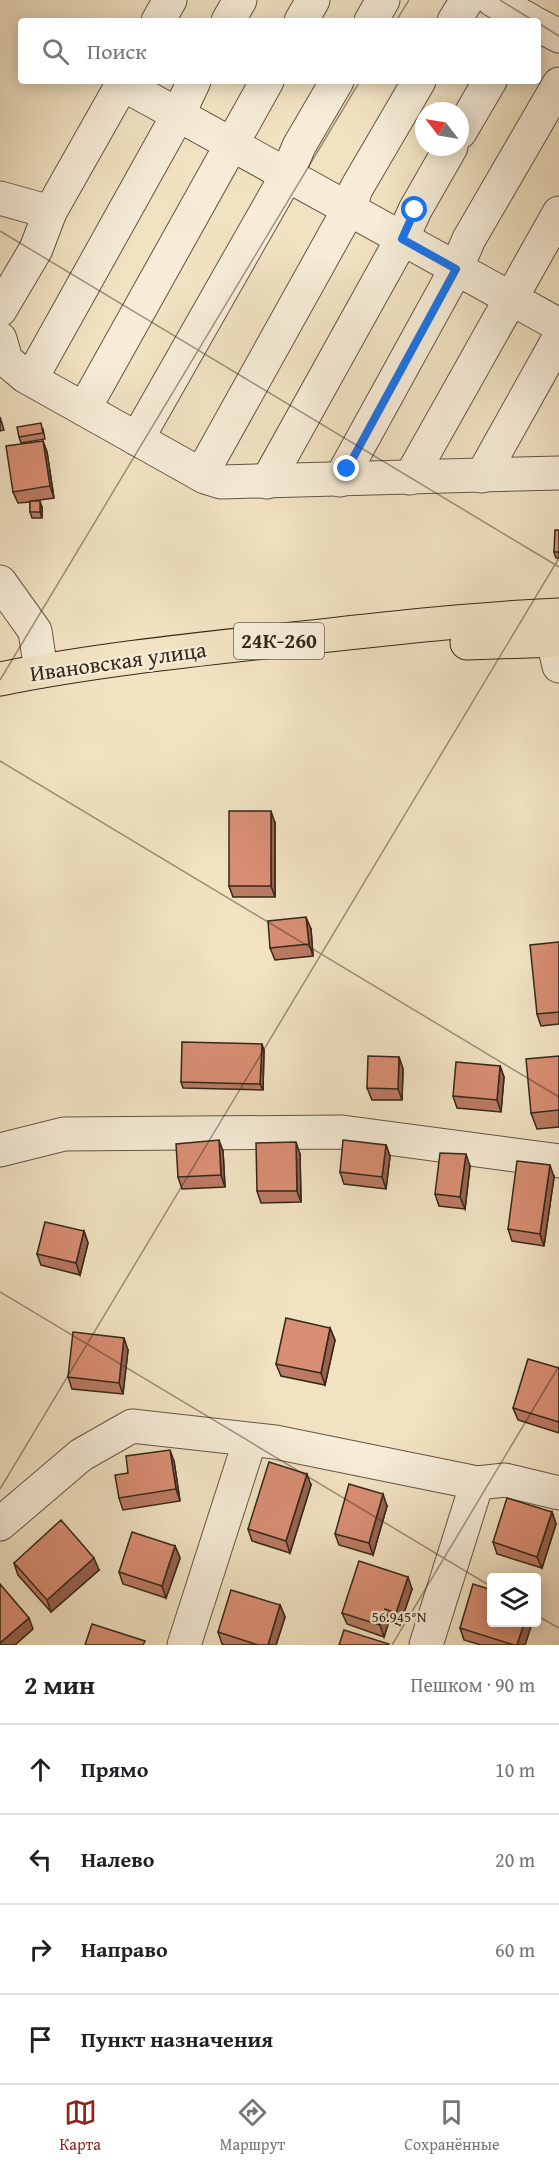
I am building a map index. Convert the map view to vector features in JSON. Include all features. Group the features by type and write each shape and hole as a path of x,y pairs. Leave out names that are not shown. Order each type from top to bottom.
{"main road":[{"name":"Ивановская улица","path":"0,679 41,670 192,650 400,627 558,640"},
{"name":"24К-260","path":"0,690 258,655 368,647 558,640"}],"street":[{"path":"160,18 170,0"},
{"path":"230,18 240,0"},
{"path":"303,18 313,0"},
{"path":"373,18 383,0"},
{"path":"456,18 467,0"},
{"path":"493,0 525,18"},
{"path":"541,27 559,36"},
{"path":"0,310 36,249 50,212 122,84"},
{"path":"127,84 135,92 559,325"},
{"path":"31,379 178,115 192,84"},
{"path":"84,409 265,84"},
{"path":"137,438 287,175 299,146 335,84"},
{"path":"201,475 349,209 356,189 417,84"},
{"path":"469,117 488,84"},
{"path":"340,480 456,269 469,239 559,84"},
{"path":"267,482 447,156"},
{"path":"0,198 50,212"},
{"path":"410,478 559,213"},
{"path":"482,476 559,338"},
{"path":"0,339 6,360 31,379 201,475 221,482 558,472"},
{"path":"0,582 35,631 41,670"},
{"path":"0,1150 64,1134 342,1132 559,1161"},
{"path":"0,1524 81,1455 132,1426 275,1442 477,1483 505,1480 559,1493"},
{"path":"184,1645 250,1440"},
{"path":"426,1645 477,1483"}],"building":[{"path":"41,423 43,433 19,437 17,427"},
{"path":"43,441 50,486 13,492 6,446"},
{"path":"30,501 40,501 40,512 30,512"},
{"path":"555,530 559,530 559,552 554,552"},
{"path":"229,811 271,811 271,886 229,886"},
{"path":"306,917 309,944 270,948 268,921"},
{"path":"559,942 559,1012 537,1014 530,945"},
{"path":"182,1042 262,1044 260,1084 181,1082"},
{"path":"368,1056 399,1057 398,1089 367,1088"},
{"path":"559,1056 559,1110 531,1113 526,1059"},
{"path":"456,1062 500,1066 497,1100 453,1096"},
{"path":"219,1140 221,1175 178,1177 176,1144"},
{"path":"343,1140 386,1145 382,1177 340,1172"},
{"path":"296,1142 297,1191 257,1191 256,1143"},
{"path":"440,1153 466,1154 460,1197 435,1194"},
{"path":"517,1161 550,1165 540,1234 508,1229"},
{"path":"45,1222 84,1231 76,1263 37,1254"},
{"path":"286,1318 330,1328 321,1373 276,1364"},
{"path":"73,1332 124,1338 119,1383 68,1377"},
{"path":"528,1359 559,1368 559,1422 513,1408"},
{"path":"170,1450 176,1489 119,1498 115,1475 128,1473 126,1456"},
{"path":"269,1462 307,1474 286,1541 248,1529"},
{"path":"349,1484 383,1494 369,1543 335,1534"},
{"path":"507,1498 552,1512 537,1557 493,1542"},
{"path":"61,1520 94,1558 47,1600 14,1563"},
{"path":"132,1532 175,1546 162,1586 119,1572"},
{"path":"359,1561 408,1577 396,1613 385,1609 380,1625 342,1613"},
{"path":"0,1584 29,1618 0,1643"},
{"path":"473,1584 487,1588 487,1627 523,1627 517,1645 460,1628"},
{"path":"231,1590 280,1605 268,1645 258,1645 218,1632"},
{"path":"92,1624 145,1641 143,1645 85,1645"},
{"path":"344,1630 389,1644 339,1645"}],"route":[{"path":"347,469 456,269 402,239 415,210"}]}
